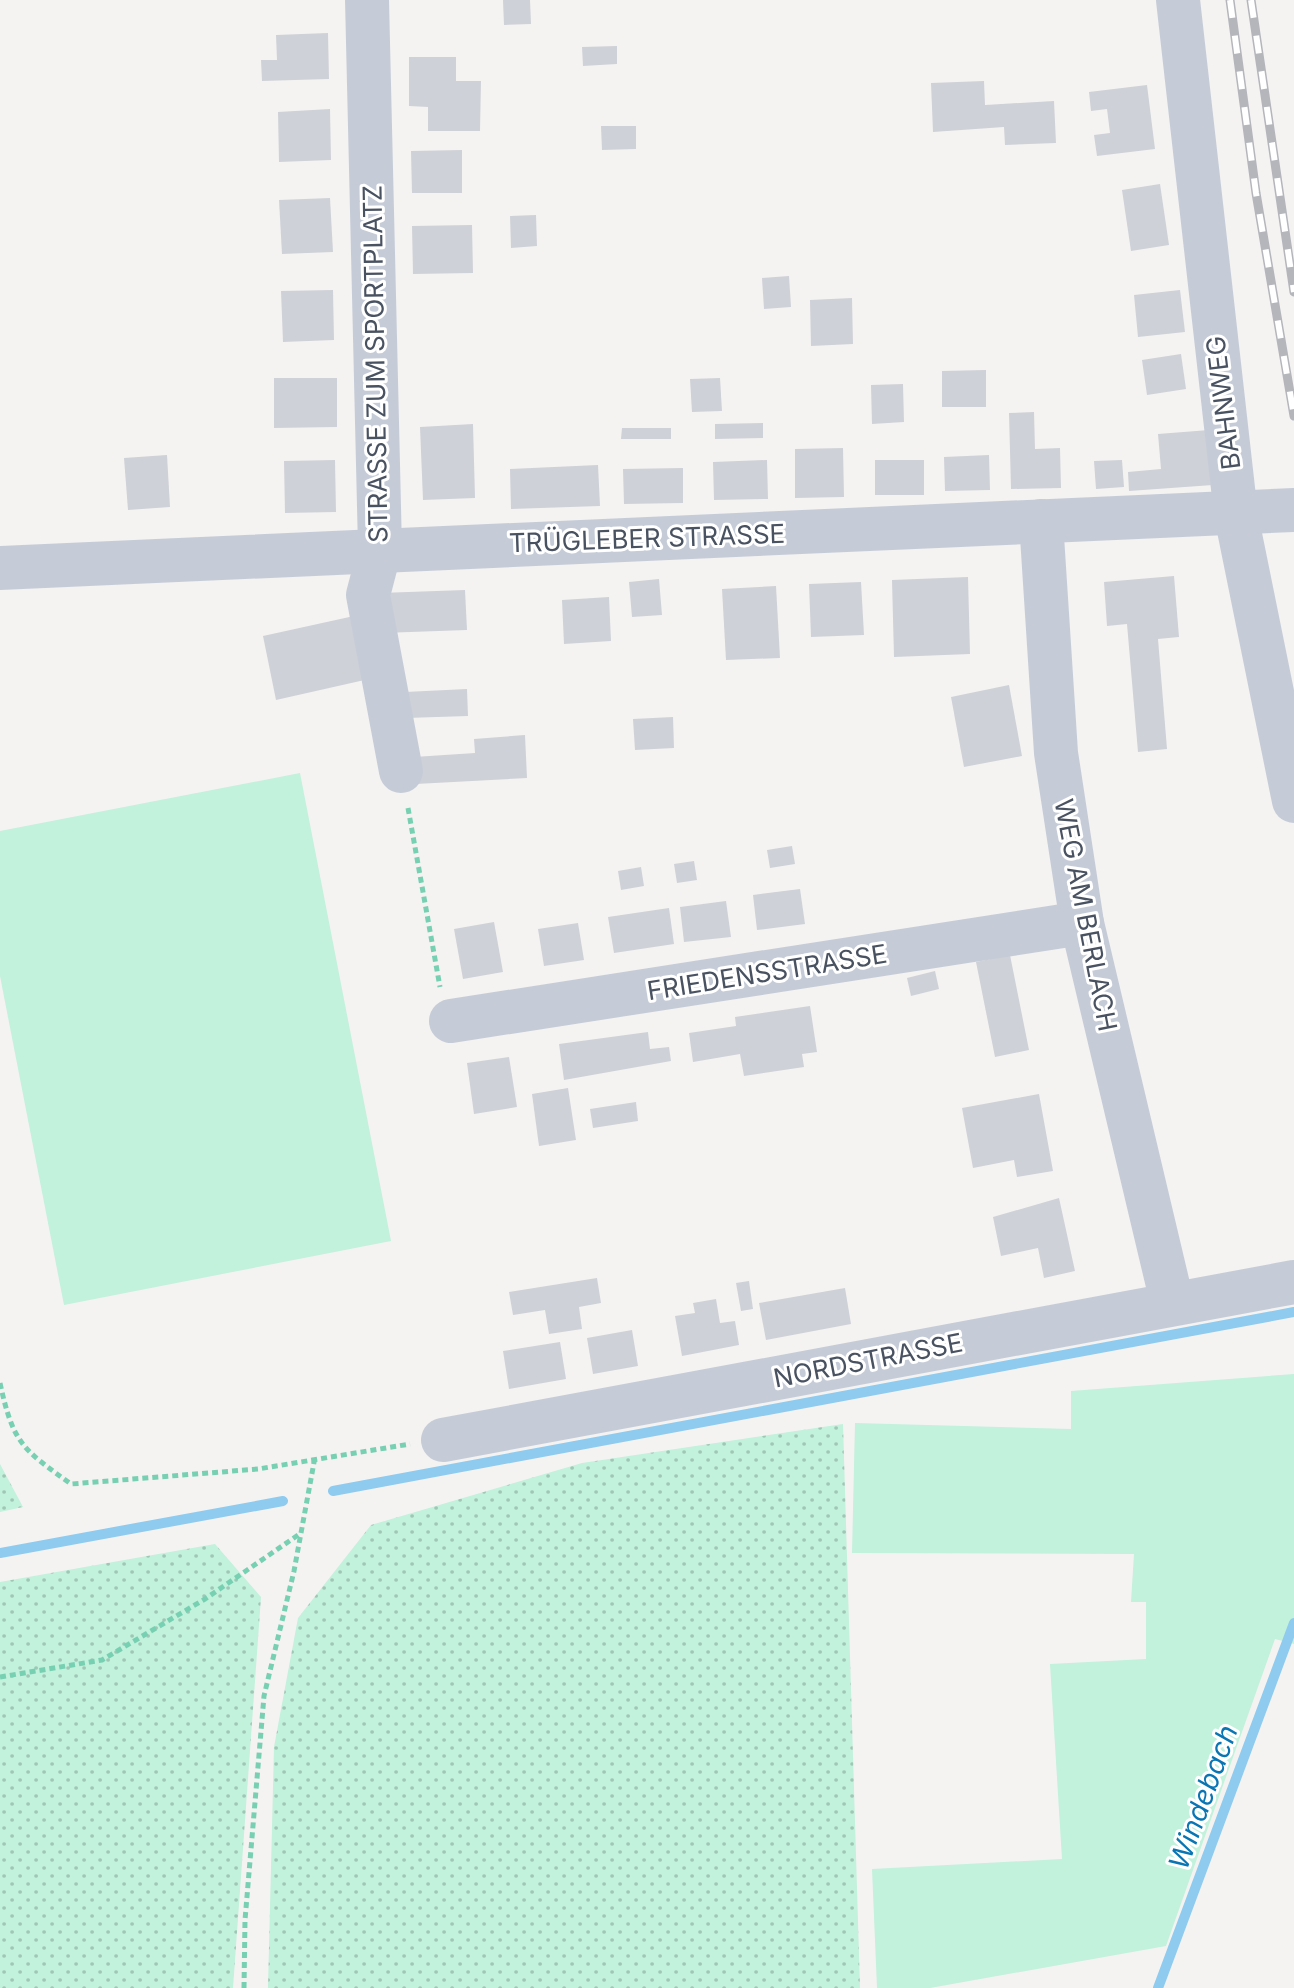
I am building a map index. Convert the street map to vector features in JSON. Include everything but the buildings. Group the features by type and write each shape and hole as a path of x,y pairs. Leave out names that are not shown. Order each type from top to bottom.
{"street":[{"name":"STRASSE ZUM SPORTPLATZ","path":"367,0 380,549 368,595 401,771"},
{"name":"BAHNWEG","path":"1178,0 1236,515 1294,801"},
{"name":"TRÜGLEBER STRASSE","path":"0,568 1294,510"},
{"name":"WEG AM BERLACH","path":"1041,521 1056,753 1082,923 1172,1302"},
{"name":"FRIEDENSSTRASSE","path":"451,1021 1082,923"},
{"name":"NORDSTRASSE","path":"443,1440 1172,1302 1294,1282"}],"path":[{"path":"401,771 444,1009 451,1021"},
{"path":"0,1383 7,1415 25,1450 71,1484 258,1469 315,1457 443,1440"},
{"path":"244,1988 245,1920 264,1696 315,1457"},
{"path":"0,1677 102,1660 205,1599 301,1533"}],"green space":[{"path":"300,773 391,1241 64,1305 0,976 0,831"},
{"path":"1294,1374 1294,1644 1275,1639 1166,1946 930,1988 877,1988 872,1869 1062,1859 1050,1664 1146,1659 1146,1602 1131,1602 1134,1554 852,1553 855,1423 1071,1429 1071,1391"},
{"path":"843,1424 860,1988 268,1988 274,1747 298,1618 371,1525 582,1463"},
{"path":"0,1464 23,1507 0,1512"},
{"path":"215,1544 261,1597 233,1988 0,1988 0,1582"}],"waterway":[{"path":"333,1491 1294,1312"},
{"path":"0,1553 283,1501"},
{"name":"Windebach","path":"1158,1988 1294,1623"}],"railway":[{"path":"1230,0 1256,193 1294,416"},
{"path":"1251,0 1294,292"}]}
